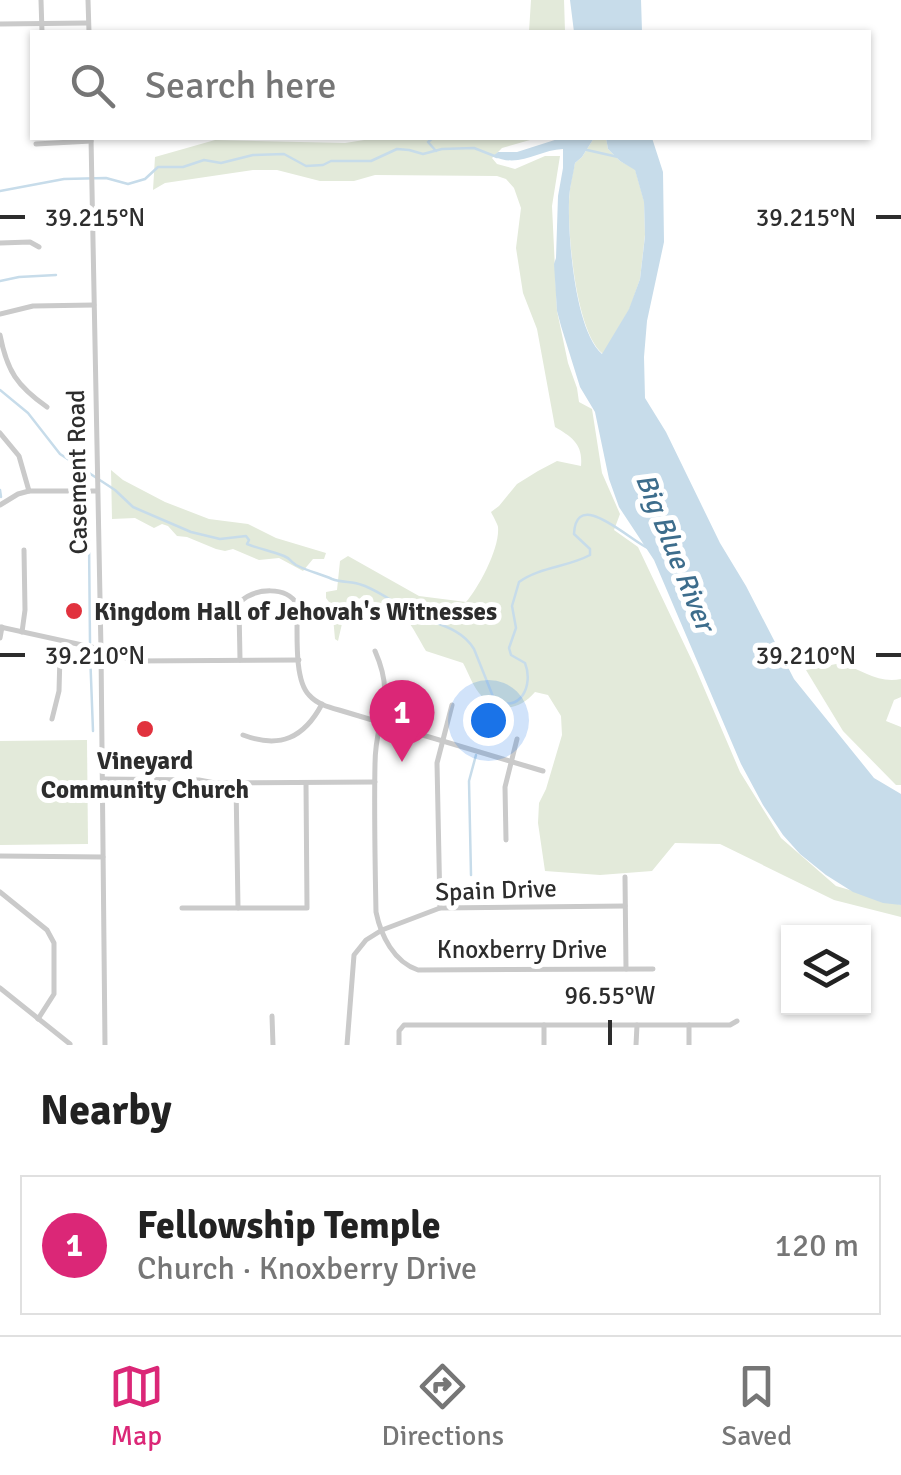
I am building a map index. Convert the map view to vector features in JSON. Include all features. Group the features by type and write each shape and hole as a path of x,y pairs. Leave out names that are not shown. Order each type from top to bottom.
{"street":[{"path":"41,0 42,30"},
{"path":"88,0 88,30"},
{"path":"0,24 88,23"},
{"path":"36,144 80,140"},
{"name":"Casement Road","path":"91,140 105,1045"},
{"path":"0,243 30,242 39,248"},
{"path":"0,314 34,306 94,304"},
{"path":"0,336 15,379 47,407"},
{"path":"0,433 19,456 29,492"},
{"path":"0,505 29,492 97,488"},
{"path":"22,632 24,550"},
{"path":"240,660 241,601 251,594 289,594 297,604 300,678 304,689 322,704 543,771"},
{"path":"0,638 1,627 142,661 299,660"},
{"path":"52,719 65,642"},
{"path":"347,1045 354,955 366,940 382,930 376,912 374,782 375,748 386,691 382,667 374,651"},
{"path":"242,735 254,739 292,737 305,730 322,704"},
{"path":"440,908 437,762 452,705"},
{"path":"506,840 505,787 517,739"},
{"path":"102,779 236,784 374,782"},
{"path":"182,908 308,908 306,783"},
{"path":"236,784 238,908"},
{"path":"0,856 103,856"},
{"path":"624,877 626,969"},
{"path":"0,892 47,930 54,944 54,994 38,1018"},
{"name":"Spain Drive","path":"382,930 440,908 625,906"},
{"name":"Knoxberry Drive","path":"382,930 395,955 418,970 653,969"},
{"path":"0,988 70,1044"},
{"path":"272,1016 273,1045"},
{"path":"399,1045 399,1031 404,1024 689,1025 737,1021"},
{"path":"636,1024 636,1045"},
{"path":"544,1025 544,1045"},
{"path":"689,1025 689,1045"}],"green space":[{"path":"531,0 564,0 565,30 529,30"},
{"path":"215,140 345,143 530,140 502,148 492,158 497,164 515,169 545,156 560,156 552,206 557,311 579,402 592,409 602,473 620,514 614,530 638,547 740,772 781,838 836,886 901,905 901,917 834,900 720,844 675,843 652,871 600,875 545,871 539,803 562,735 561,716 548,695 535,692 522,703 507,708 493,704 479,693 463,663 426,651 401,614 360,598 344,615 338,641 335,639 332,606 326,592 337,590 340,561 348,556 419,596 466,602 496,545 498,527 491,512 517,484 557,461 581,466 575,442 555,427 537,329 523,293 516,248 521,208 506,179 375,175 354,181 320,181 277,170 253,170 165,183 153,190 155,157"},
{"path":"593,140 606,140 608,149 635,169 644,201 640,279 630,308 603,354 586,326 572,260 570,192 575,163"},
{"path":"111,470 165,502 209,519 248,524 276,538 326,553 324,559 313,559 303,571 279,558 259,560 233,549 216,549 177,536 162,524 154,528 135,518 112,519"},
{"path":"841,663 878,678 901,679 901,697 894,700 886,721 901,727 901,785 896,785 843,731 806,670"},
{"path":"87,740 88,844 0,845 0,741"}],"water":[{"path":"570,0 641,0 642,30 574,30"},
{"name":"Big Blue River","path":"555,140 593,140 575,163 569,218 579,305 585,325 602,354 629,309 640,279 645,236 644,202 635,170 608,149 606,140 653,140 663,172 664,242 647,321 645,398 794,679 874,778 901,794 901,905 853,892 800,854 763,805 741,764 654,560 619,507 595,412 580,387 557,311 554,264 563,149 511,161 493,156 498,152 517,152"}],"waterway":[{"path":"430,140 428,142 436,151"},
{"path":"0,191 64,179 106,178 128,184 145,179 158,167 183,167 204,160 221,163 253,155 284,154 306,166 331,161 371,161 397,149 423,154 474,148 497,157"},
{"path":"587,150 618,157"},
{"path":"0,281 56,275"},
{"name":"Big Blue River","path":"0,390 28,413 60,454 115,490 133,507 191,532 220,539 246,536 247,544 332,579 370,588 416,615 458,633 474,649 494,699 503,703 518,700 528,680 525,663 511,655 509,648 516,628 512,606 519,582 590,555 590,549 574,534 577,521 584,515 605,520 648,548"},
{"path":"0,490 1,497"},
{"path":"89,540 90,643"},
{"path":"90,652 93,731"},
{"path":"471,875 469,781 476,755"}],"place":[{"name":"Kingdom Hall of Jehovah's Witnesses","path":"74,611"},
{"name":"Vineyard Community Church","path":"145,729"},
{"name":"Fellowship Temple","path":"402,762"}]}
